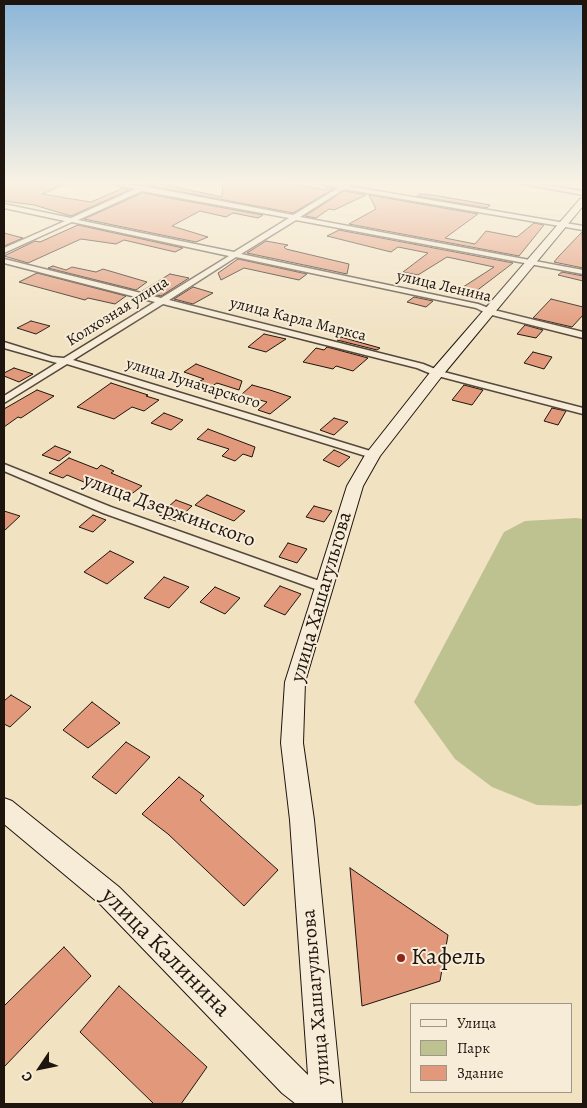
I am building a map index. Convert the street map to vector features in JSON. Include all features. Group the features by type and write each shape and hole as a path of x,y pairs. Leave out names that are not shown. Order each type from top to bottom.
{"main road":[{"name":"улица Хашагульгова","path":"326,1104 302,820 292,743 295,682 355,486 373,455 437,373 554,236"},
{"name":"улица Калинина","path":"4,809 110,896 293,1082 320,1104"}],"street":[{"path":"4,251 39,236"},
{"name":"улица Ленина","path":"145,236 478,306 491,312 583,335"},
{"name":"Колхозная улица","path":"4,400 266,236"},
{"path":"391,236 583,272"},
{"name":"улица Карла Маркса","path":"4,260 420,366 437,373 583,411"},
{"name":"улица Луначарского","path":"4,345 51,360 66,361 373,455"},
{"name":"улица Дзержинского","path":"4,467 107,510 323,587"}],"green space":[{"path":"583,519 583,804 577,806 537,805 492,787 455,759 414,702 504,532 525,521"}],"building":[{"path":"4,236 23,238 4,246"},
{"path":"54,236 127,236 183,248 175,252 124,240 116,244 81,239 28,263 4,256 35,241 40,242"},
{"path":"165,236 208,237 196,242"},
{"path":"327,236 369,236 513,263 471,295 457,291 494,267 447,257 418,275 403,272 428,253 398,247 391,252"},
{"path":"411,236 448,236 445,238 475,244 482,236 535,236 519,256"},
{"path":"578,236 582,236 583,268 554,262"},
{"path":"266,241 288,245 284,247 286,249 349,264 347,274 247,253"},
{"path":"238,259 307,274 299,280 244,268 221,280 218,273"},
{"path":"53,266 66,270 72,267 96,272 103,269 147,282 136,290 48,268"},
{"path":"562,272 583,276 583,281 558,275"},
{"path":"37,273 126,296 115,304 88,298 85,300 19,282"},
{"path":"170,274 189,278 161,296 142,291"},
{"path":"193,287 213,293 193,304 174,299"},
{"path":"414,297 433,301 426,307 407,302"},
{"path":"551,299 583,307 583,315 572,327 533,318"},
{"path":"31,321 50,326 36,334 17,328"},
{"path":"525,325 543,330 536,338 517,334"},
{"path":"264,334 286,339 266,352 248,347"},
{"path":"341,337 380,348 377,350 337,340"},
{"path":"327,347 368,358 353,371 336,366 333,369 303,362 316,348 324,350"},
{"path":"533,352 552,357 544,369 524,363"},
{"path":"196,364 242,381 239,390 217,383 212,386 200,381 204,379 184,372"},
{"path":"14,368 33,374 19,382 4,376 4,373"},
{"path":"111,383 159,400 144,411 132,407 114,419 77,407"},
{"path":"252,385 291,397 270,414 258,410 267,402 241,395"},
{"path":"464,385 483,390 472,405 452,400"},
{"path":"37,390 54,396 4,427 4,409"},
{"path":"552,408 566,411 558,425 544,421"},
{"path":"164,413 183,420 171,430 151,423"},
{"path":"334,418 348,422 334,435 320,430"},
{"path":"208,429 255,447 252,457 243,454 235,461 222,456 229,449 197,439"},
{"path":"55,446 71,452 59,461 42,455"},
{"path":"334,450 350,457 339,467 323,460"},
{"path":"69,458 97,469 101,465 114,471 111,473 142,486 125,499 67,475 63,478 49,473"},
{"path":"207,495 245,511 234,521 195,505"},
{"path":"176,500 192,506 176,521 159,515"},
{"path":"314,506 332,511 324,522 306,517"},
{"path":"4,511 20,516 4,531"},
{"path":"93,515 106,520 93,532 79,527"},
{"path":"288,543 307,549 297,563 279,557"},
{"path":"110,551 134,562 107,584 84,572"},
{"path":"164,577 189,587 169,608 144,598"},
{"path":"280,586 301,594 285,615 264,606"},
{"path":"215,587 240,598 225,614 200,602"},
{"path":"11,695 31,707 10,727 4,724 4,701"},
{"path":"92,702 120,723 88,748 63,730"},
{"path":"126,742 150,757 116,794 92,777"},
{"path":"179,777 204,796 200,800 278,870 244,906 168,834 142,814"},
{"name":"Кафель","path":"350,868 448,935 440,981 362,1006"},
{"path":"64,947 91,976 4,1067 4,1006"},
{"path":"119,986 207,1067 181,1104 154,1104 80,1032"}],"place":[{"name":"Кафель","path":"401,958"}]}
